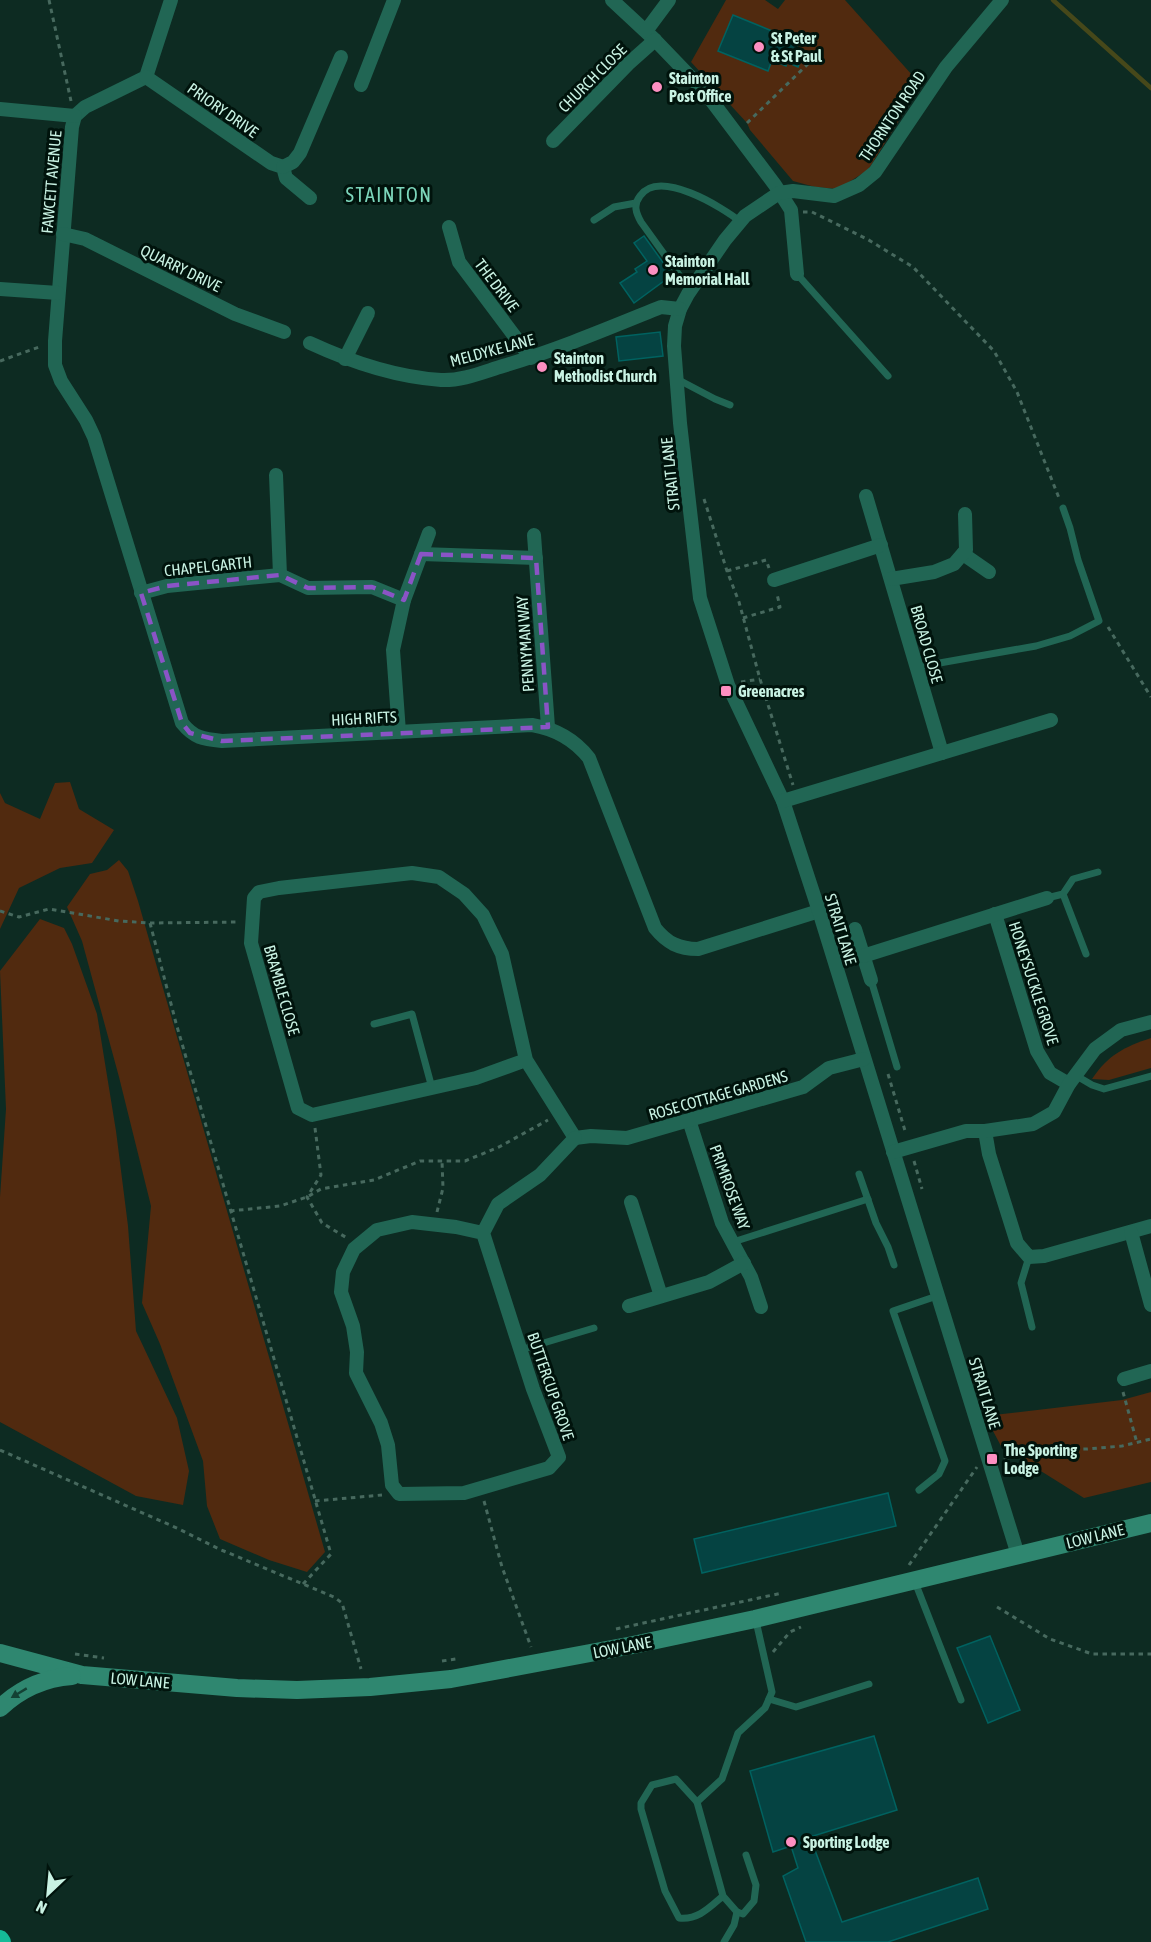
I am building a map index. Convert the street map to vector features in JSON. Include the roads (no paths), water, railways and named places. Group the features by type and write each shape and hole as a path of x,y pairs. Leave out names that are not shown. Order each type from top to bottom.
{"main road":[{"name":"LOW LANE","path":"0,1653 82,1675 237,1688 297,1690 370,1687 451,1679 538,1664 755,1619 911,1573 1018,1555 1151,1522"},
{"name":"LOW LANE","path":"0,1708 11,1698 33,1685 57,1677 82,1675"}],"street":[{"path":"146,77 171,0"},
{"path":"361,85 394,0"},
{"path":"612,0 705,92 768,175 791,210 797,274"},
{"name":"CHURCH CLOSE","path":"553,141 628,64 650,36 669,0"},
{"name":"THORNTON ROAD","path":"779,194 793,191 834,196 859,185 875,172 946,67 1002,0"},
{"path":"283,167 293,162 300,153 341,57"},
{"name":"FAWCETT AVENUE","path":"55,341 72,127 75,116 85,107 146,77"},
{"name":"PRIORY DRIVE","path":"146,77 271,163 283,167 286,178 310,198"},
{"path":"0,109 75,116"},
{"name":"STRAIT LANE","path":"779,194 746,216 741,222 704,269 680,309 675,326 677,379 700,598 728,685 783,801 1018,1555"},
{"name":"THE DRIVE","path":"448,227 459,262 531,358"},
{"name":"QUARRY DRIVE","path":"63,234 85,239 235,314 284,332"},
{"path":"0,289 58,293"},
{"name":"MELDYKE LANE","path":"310,344 345,360 396,374 443,380 474,375 531,358 661,307 680,309"},
{"path":"345,360 368,313"},
{"name":"HIGH RIFTS","path":"55,341 55,365 61,381 94,437 182,723 190,733 204,739 222,741 532,725 548,727 565,735 580,746 589,758 655,928 673,945 686,949 698,949 819,911"},
{"path":"276,475 280,575 308,588 372,587 404,600"},
{"name":"BROAD CLOSE","path":"866,496 942,753"},
{"path":"891,579 934,572 954,564 966,550 965,514"},
{"path":"399,732 393,650 404,600 429,533"},
{"name":"PENNYMAN WAY","path":"534,535 548,727"},
{"path":"774,580 881,545"},
{"path":"421,554 536,558"},
{"path":"963,554 989,572"},
{"name":"CHAPEL GARTH","path":"141,593 167,586 280,575"},
{"path":"783,801 1051,720"},
{"name":"BRAMBLE CLOSE","path":"432,1088 312,1114 298,1108 251,943 254,898 259,892 412,873 439,877 464,894 483,915 502,954 526,1060 575,1138"},
{"name":"HONEYSUCKLE GROVE","path":"862,956 1047,898"},
{"name":"HONEYSUCKLE GROVE","path":"995,914 1037,1051 1050,1073 1072,1079"},
{"path":"855,930 871,980"},
{"path":"893,1152 966,1131 985,1131 1033,1124 1054,1112 1072,1079 1095,1049 1121,1030 1151,1022"},
{"name":"ROSE COTTAGE GARDENS","path":"575,1138 591,1136 627,1138 803,1087 830,1068 864,1059"},
{"path":"432,1088 476,1078 526,1060"},
{"name":"PRIMROSE WAY","path":"689,1120 722,1223 744,1263 761,1307"},
{"path":"985,1131 989,1154 1017,1243 1029,1257 1044,1256 1151,1226"},
{"path":"483,1233 498,1204 540,1174 575,1138"},
{"path":"631,1202 661,1296"},
{"name":"BUTTERCUP GROVE","path":"412,1222 483,1233 520,1350 558,1457 549,1468 464,1493 399,1494 392,1485 388,1445 381,1423 356,1373 357,1352 353,1326 341,1292 344,1272 354,1249 377,1230 412,1222"},
{"path":"1131,1232 1151,1305"},
{"path":"629,1306 709,1282 744,1263"},
{"path":"1123,1383 1151,1371"}],"lane":[{"path":"691,290 636,213 636,203 643,192 657,186 666,187 709,200 741,222"},
{"path":"594,220 614,207 636,203"},
{"path":"797,274 888,376"},
{"path":"677,379 730,405"},
{"path":"917,667 1036,646 1070,636 1099,621 1077,560 1063,508"},
{"path":"1047,898 1063,894 1073,879 1098,872"},
{"path":"1063,894 1086,954"},
{"path":"871,980 897,1067"},
{"path":"374,1024 412,1014 432,1088"},
{"path":"1072,1079 1104,1089 1151,1076"},
{"path":"859,1174 894,1265"},
{"path":"733,1242 868,1199"},
{"path":"1029,1257 1021,1283 1032,1327"},
{"path":"919,1490 939,1474 945,1461 893,1311 937,1296"},
{"path":"520,1350 594,1328"},
{"path":"911,1573 961,1700"},
{"path":"697,1802 722,1779 738,1733 765,1708 772,1692 755,1619"},
{"path":"769,1699 795,1707 869,1684"},
{"path":"723,1896 704,1912 690,1918 679,1918 665,1891 641,1809 641,1803 652,1785 676,1779 697,1802 723,1896 737,1912 743,1914 754,1901 756,1885 746,1855"},
{"path":"724,1942 734,1925 737,1912"}],"waterway":[{"path":"1053,0 1151,88"}],"place":[{"name":"St Peter & St Paul","path":"759,47"},
{"name":"Stainton Post Office","path":"657,87"},
{"name":"Stainton Memorial Hall","path":"653,270"},
{"name":"Stainton Methodist Church","path":"542,367"},
{"name":"Greenacres","path":"726,691"},
{"name":"The Sporting Lodge","path":"992,1459"},
{"name":"Sporting Lodge","path":"791,1842"}],"district":[{"name":"STAINTON","path":"389,195"}]}
